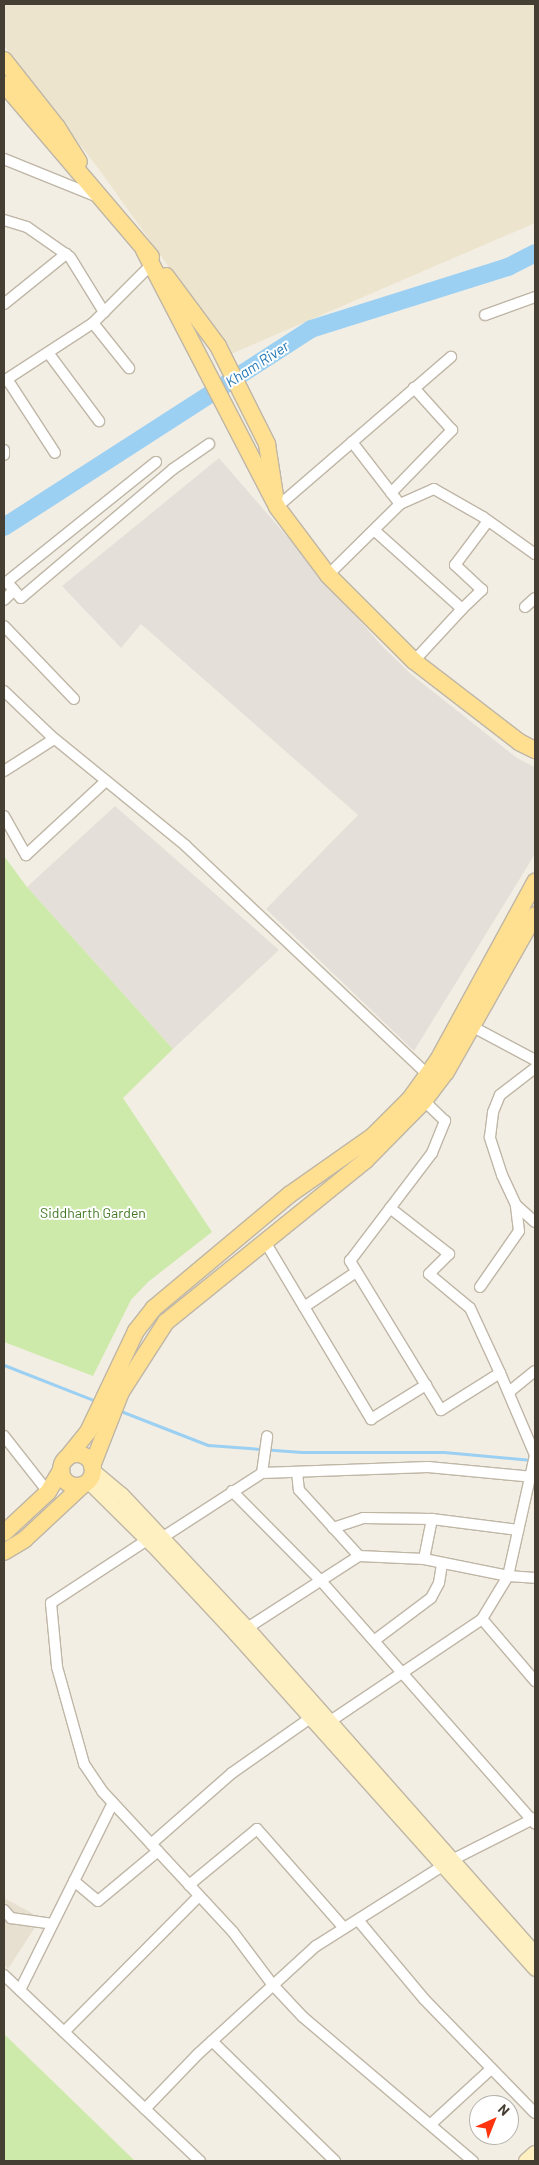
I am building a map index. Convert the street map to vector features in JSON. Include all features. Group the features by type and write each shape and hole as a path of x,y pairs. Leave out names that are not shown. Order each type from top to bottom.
{"main road":[{"path":"4,60 57,127 102,198"},
{"path":"4,84 43,133 102,198 218,346 267,444 277,506"},
{"path":"148,257 277,506 328,575 414,661 519,742 535,750"},
{"path":"4,1552 24,1540 89,1475 94,1435 115,1390 136,1331 154,1308 288,1195 374,1136 410,1099 427,1074 535,882"},
{"path":"115,1390 166,1322 264,1240 365,1161 424,1101 473,1027 535,915"},
{"path":"4,1533 48,1492 64,1464 94,1435"},
{"path":"64,1464 81,1455 89,1475"},
{"path":"64,1464 68,1483 89,1475"}],"street":[{"path":"4,159 102,198"},
{"path":"4,220 27,227 66,254 104,312"},
{"path":"4,304 66,254"},
{"path":"55,453 5,380 49,354 93,323 148,257"},
{"path":"485,315 535,297"},
{"path":"93,323 129,368"},
{"path":"49,354 99,421"},
{"path":"277,506 450,357"},
{"path":"391,493 452,430 414,388"},
{"path":"352,442 400,504"},
{"path":"156,462 7,582 21,598 173,469 209,444"},
{"path":"4,450 4,455"},
{"path":"328,575 400,504 434,489 488,521 535,554"},
{"path":"414,661 482,590 455,565 488,521"},
{"path":"374,530 462,609"},
{"path":"4,600 14,590"},
{"path":"525,607 535,598"},
{"path":"4,626 74,699"},
{"path":"4,691 54,739 186,846 427,1074"},
{"path":"4,771 54,739"},
{"path":"4,816 26,855 106,781"},
{"path":"473,1027 535,1060"},
{"path":"480,1287 519,1231 516,1205 502,1175 490,1137 493,1112 500,1095 535,1068"},
{"path":"424,1101 445,1121 432,1153 350,1261 442,1410 500,1374"},
{"path":"516,1205 535,1222"},
{"path":"329,1722 482,1619 508,1576 533,1476 535,1455 509,1392 470,1308 430,1274 449,1254 390,1208"},
{"path":"264,1240 371,1419 426,1385"},
{"path":"304,1307 356,1272"},
{"path":"509,1392 535,1371"},
{"path":"4,1436 48,1492"},
{"path":"262,1473 267,1436"},
{"path":"473,2161 303,2017 272,1984 233,1932 113,1803 84,1764 57,1667 51,1603 262,1473 428,1466 533,1476"},
{"path":"297,1472 299,1490 359,1556"},
{"path":"89,1475 122,1495 153,1541 329,1722 535,1969"},
{"path":"145,2109 212,2041 272,1984 316,1946 447,1863 534,1821 322,1582 232,1491"},
{"path":"333,1528 363,1518 432,1519 518,1530"},
{"path":"424,1559 432,1519"},
{"path":"242,1631 322,1582 359,1556 424,1559 508,1576 535,1578"},
{"path":"375,1640 431,1598 439,1583 442,1563"},
{"path":"482,1619 535,1681"},
{"path":"242,1631 310,1719 535,1953"},
{"path":"74,1881 98,1901 232,1773 310,1719"},
{"path":"20,1990 113,1803"},
{"path":"188,1885 257,1830 344,1928"},
{"path":"64,2032 199,1896"},
{"path":"4,1910 12,1918 53,1924"},
{"path":"358,1920 424,1999 535,2112"},
{"path":"4,1975 200,2161"},
{"path":"212,2041 335,2161"},
{"path":"431,2124 491,2069"},
{"path":"526,2161 535,2153"}],"shaded area":[{"path":"4,4 535,4 535,223 231,354 101,172 4,46"},
{"path":"219,458 382,646 412,675 517,758 535,767 535,854 414,1051 266,909 358,815 141,624 121,648 62,586"},
{"path":"115,806 279,950 173,1049 27,887"},
{"path":"4,1898 41,1918 8,1969 4,1965"}],"green space":[{"name":"Siddharth Garden","path":"4,856 27,887 173,1049 123,1098 212,1232 148,1282 131,1300 93,1376 4,1342"},
{"path":"4,2034 135,2161 4,2161"}],"waterway":[{"name":"Kham River","path":"4,527 311,329 508,267 535,253"},
{"path":"4,1365 96,1401"},
{"path":"118,1410 208,1445 302,1452 444,1452 532,1460"}]}
